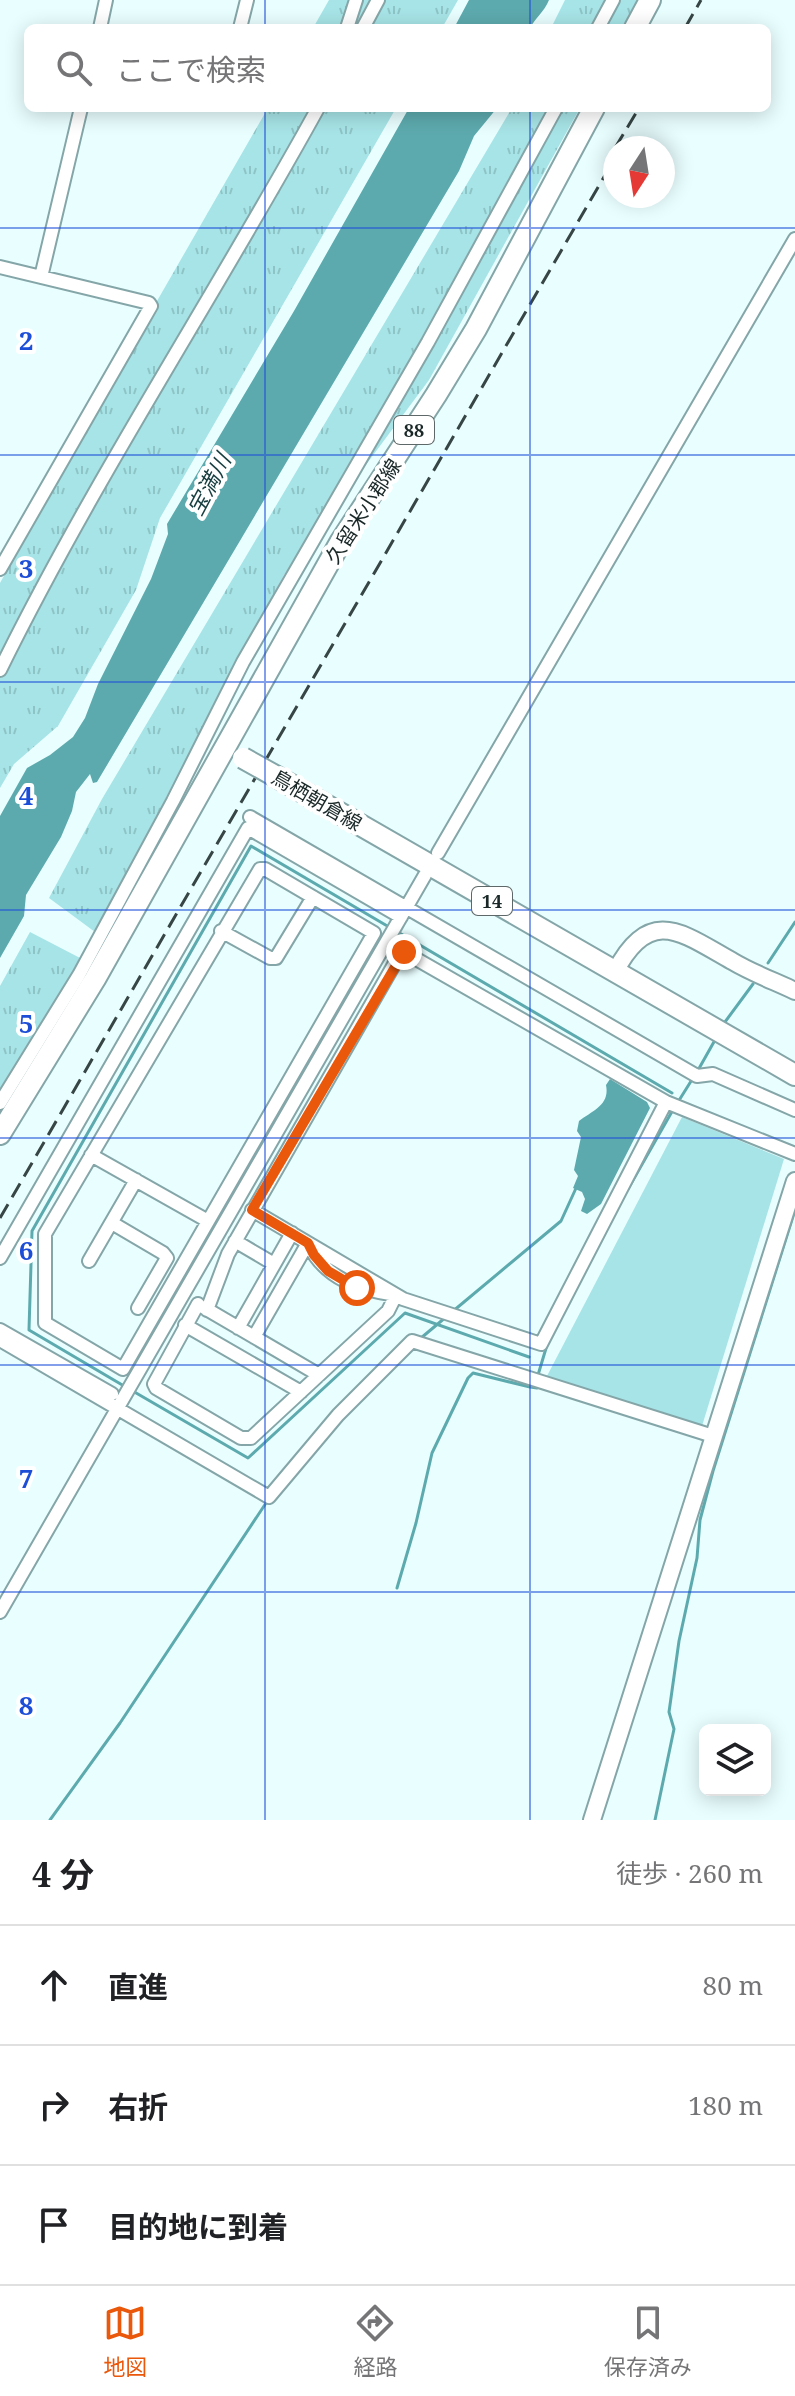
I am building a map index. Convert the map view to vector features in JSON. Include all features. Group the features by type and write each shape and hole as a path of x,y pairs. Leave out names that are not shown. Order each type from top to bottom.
{"main road":[{"path":"637,24 650,0"},
{"name":"久留米小郡線","path":"235,753 341,541 476,329 592,112"},
{"path":"0,1134 235,753"},
{"name":"鳥栖朝倉線","path":"235,753 795,1075"}],"street":[{"path":"101,24 106,0"},
{"path":"241,24 247,0"},
{"path":"348,24 356,0"},
{"path":"365,24 378,0"},
{"path":"600,24 613,0"},
{"path":"41,277 80,112"},
{"path":"0,670 60,551 316,112"},
{"path":"0,1103 79,975 173,801 243,662 428,342 554,112"},
{"path":"438,853 795,239"},
{"path":"0,267 149,303 151,306 0,569"},
{"path":"250,817 403,913"},
{"path":"0,1258 248,828 697,1076 713,1074 795,1110"},
{"path":"260,869 313,897 374,933 123,1369 45,1323 45,1234 260,869"},
{"path":"0,1612 425,875"},
{"path":"221,931 270,958 276,958 313,897"},
{"path":"615,972 636,939 652,932 673,931 693,937 732,961 795,991"},
{"path":"396,1295 388,1311 251,1438 241,1438 154,1384 185,1325 202,1307 252,1210 404,952 666,1102 795,1154"},
{"path":"252,1210 396,1295 541,1344 666,1102"},
{"path":"91,1155 208,1221"},
{"path":"89,1261 136,1180"},
{"path":"592,1820 795,1181"},
{"path":"112,1223 167,1258 138,1308"},
{"path":"238,1328 292,1233"},
{"path":"235,1241 274,1264"},
{"path":"254,1337 308,1243"},
{"path":"169,1287 319,1375"},
{"path":"185,1325 301,1392"},
{"path":"0,1330 18,1346 269,1497 338,1415 412,1341 713,1436"},
{"path":"0,1340 18,1346 112,1394"}],"green space":[{"path":"329,0 458,0 444,24 315,24"},
{"path":"565,0 637,0 624,24 553,24"},
{"path":"266,112 394,112 160,518 136,590 58,726 14,764 0,788 0,583 81,436 158,310 157,301"},
{"path":"510,112 578,112 429,380 284,575 95,932 49,898 102,799"},
{"path":"30,932 82,959 25,1078 0,1116 0,986"},
{"path":"682,1117 784,1159 702,1426 547,1376"}],"water":[{"path":"469,0 549,0 533,24 456,24"},
{"name":"宝満川","path":"407,112 494,112 474,136 459,171 97,782 93,783 90,774 76,792 61,837 26,895 24,916 0,958 0,816 27,768 73,737 85,718 98,684 151,579 168,534 167,524 294,311"},
{"path":"610,1079 647,1102 650,1108 601,1204 587,1214 581,1211 585,1199 582,1192 573,1188 578,1176 574,1170 581,1137 577,1131 579,1121 603,1102"}],"waterway":[{"path":"124,1386 29,1330 32,1231 251,846 389,927"},
{"path":"768,963 795,922"},
{"path":"396,931 672,1093"},
{"path":"722,1026 753,984"},
{"path":"697,1072 715,1040"},
{"path":"678,1102 693,1078"},
{"path":"628,1189 674,1108"},
{"path":"452,1312 561,1221 577,1186"},
{"path":"655,1820 674,1729 669,1712 679,1641 697,1558 700,1520 795,1210"},
{"path":"131,1390 248,1458 405,1313 529,1357"},
{"path":"421,1338 446,1317"},
{"path":"538,1375 547,1345"},
{"path":"397,1588 432,1453 468,1378 473,1373 530,1387 537,1388 538,1383"},
{"path":"50,1820 120,1723 268,1500"}],"railway":[{"path":"687,24 701,0"},
{"path":"622,136 637,112"},
{"path":"0,1218 603,179"}],"route":[{"path":"357,1288 328,1271 308,1243 252,1210 404,952"}]}
